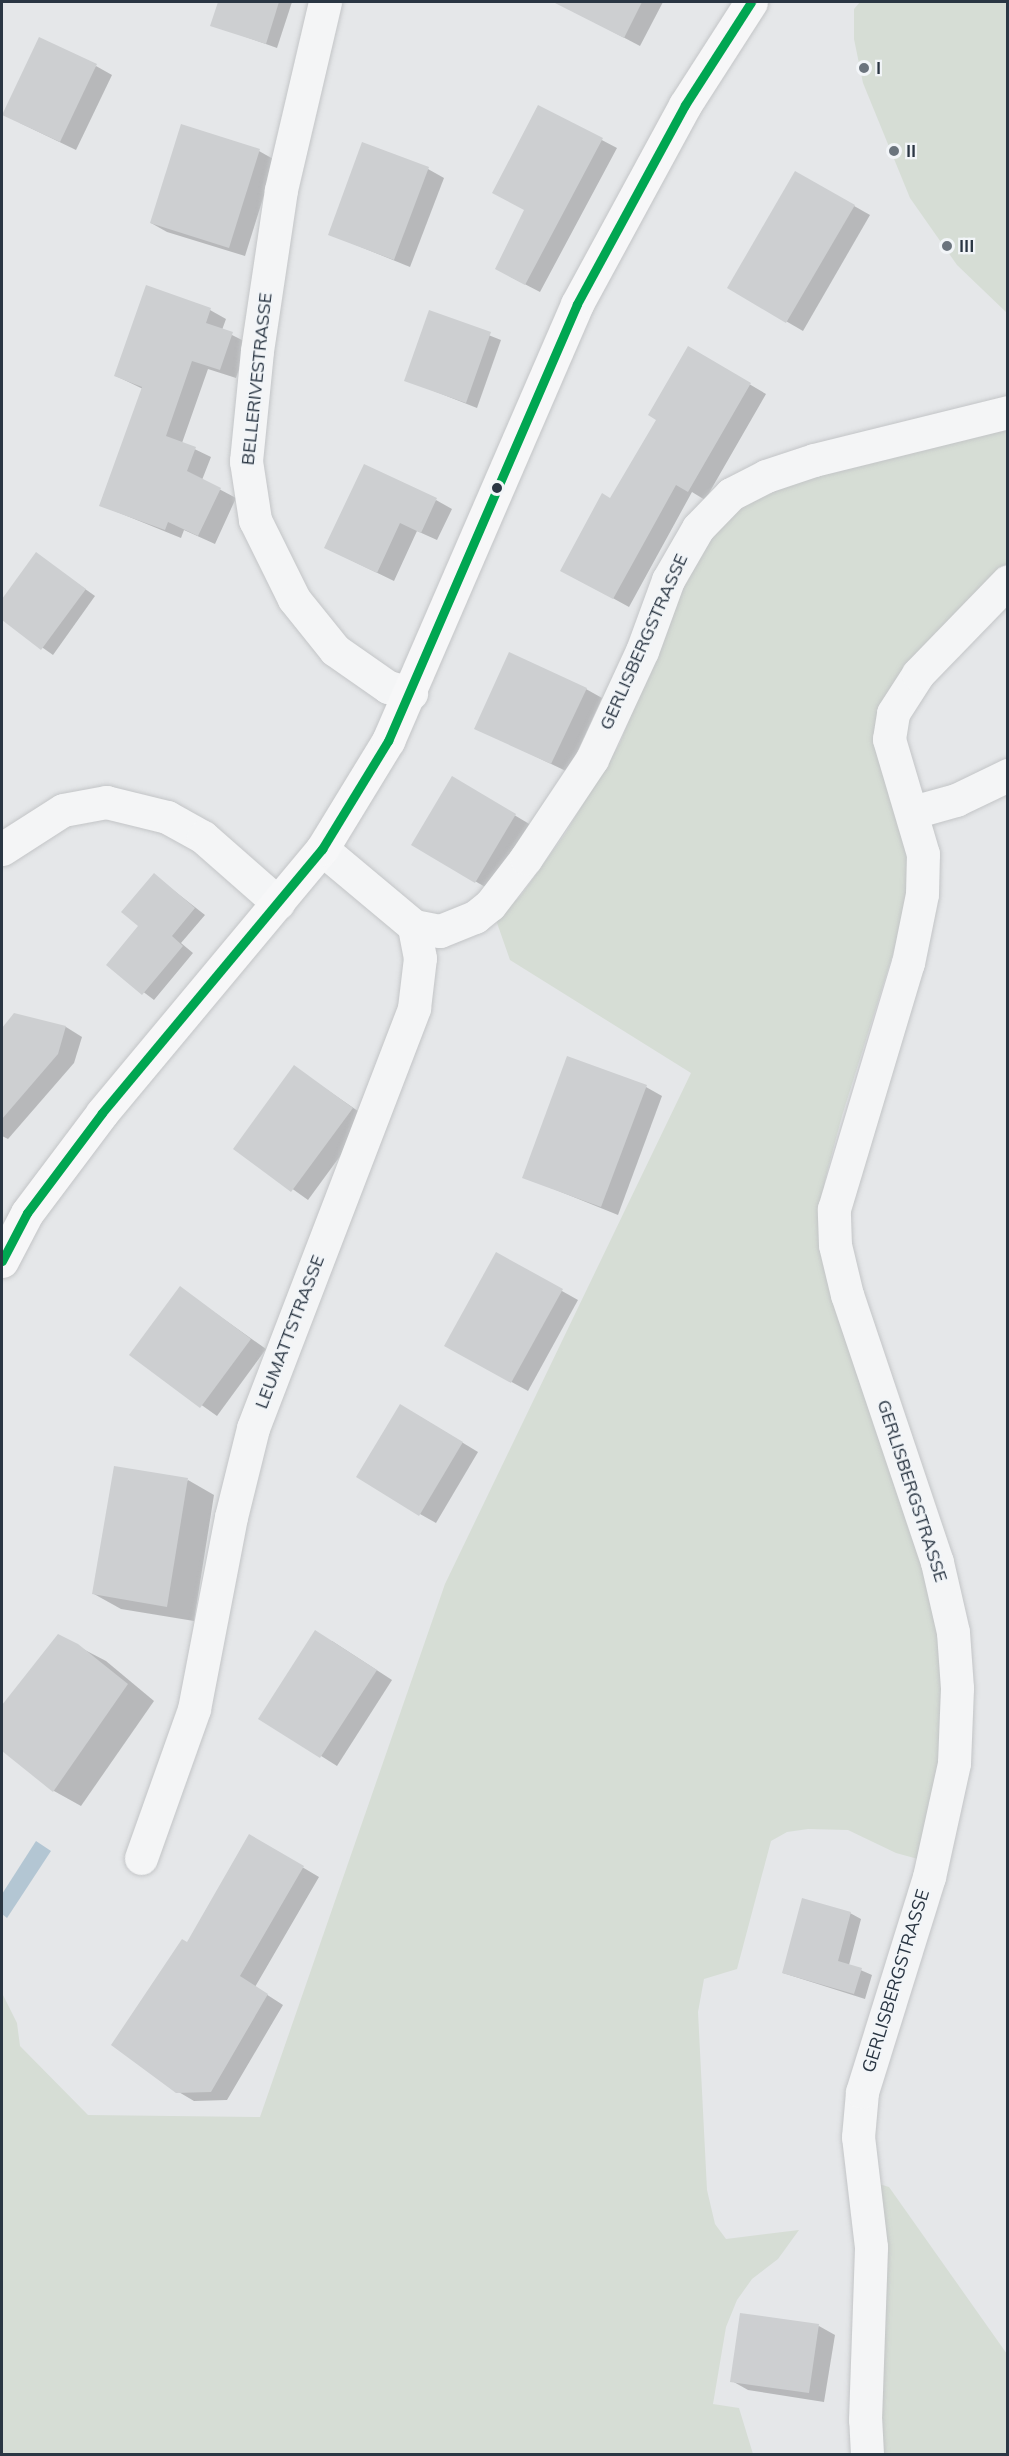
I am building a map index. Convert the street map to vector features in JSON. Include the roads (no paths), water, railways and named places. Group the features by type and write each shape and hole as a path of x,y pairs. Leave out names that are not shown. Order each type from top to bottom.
{"main road":[{"path":"2,1261 27,1213 102,1113 322,849 358,790 411,693 577,304 685,105 751,2"}],"street":[{"name":"BELLERIVESTRASSE","path":"325,2 280,190 257,351 246,461 255,520 294,599 335,650 388,687 411,693"},
{"name":"GERLISBERGSTRASSE","path":"414,926 440,931 475,917 490,904 526,858 592,759 642,651 668,580 698,528 731,494 765,476 814,460 1008,412"},
{"name":"GERLISBERGSTRASSE","path":"867,2454 865,2420 871,2247 858,2137 862,2092 929,1877 954,1763 957,1688 953,1632 937,1562 847,1295 836,1245 834,1209 908,963 922,894 923,854 913,812 898,777 889,739 893,713 918,674 1008,581"},
{"path":"913,812 956,800 1008,775"},
{"path":"2,849 63,810 106,802 167,817 203,837 278,903"},
{"path":"322,849 414,926"},
{"name":"LEUMATTSTRASSE","path":"141,1858 194,1708 253,1428 414,1008 420,958 414,926"}],"water":[{"path":"36,1841 51,1851 7,1918 2,1914 2,1894"}],"place":[{"name":"I","path":"864,68"},
{"name":"II","path":"894,151"},
{"name":"III","path":"947,246"}]}
